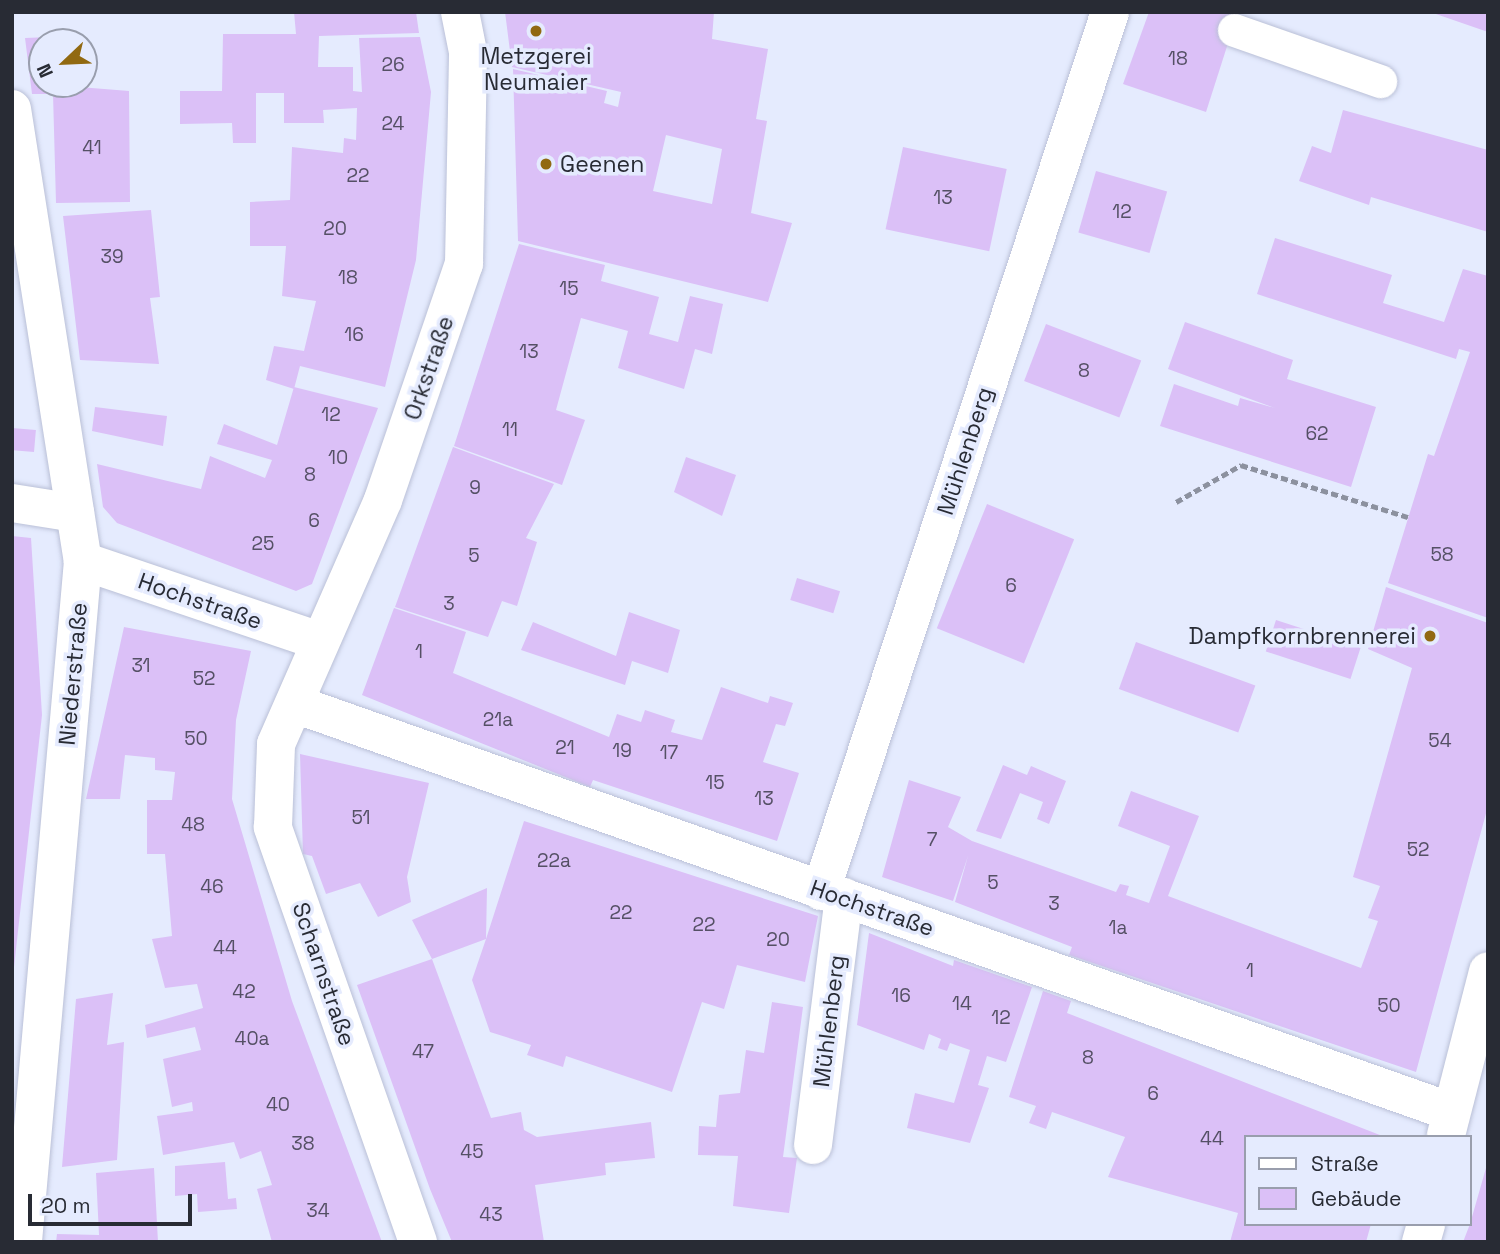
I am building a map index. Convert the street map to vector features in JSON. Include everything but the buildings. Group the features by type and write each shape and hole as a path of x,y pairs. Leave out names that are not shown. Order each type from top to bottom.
{"street":[{"name":"Orkstraße","path":"295,704 317,640 383,500 464,264 468,52 460,12"},
{"name":"Mühlenberg","path":"814,1146 832,894 1110,12"},
{"name":"Niederstraße","path":"12,109 83,561 23,1242"},
{"path":"12,503 75,513"},
{"name":"Hochstraße","path":"83,561 317,640"},
{"name":"Hochstraße","path":"295,704 832,894 1447,1124"},
{"name":"Scharnstraße","path":"295,704 276,744 273,827 418,1242"},
{"path":"1447,1124 1488,971"}],"lane":[{"path":"1234,30 1380,81"}],"path":[{"path":"1176,502 1241,465 1408,517"}],"place":[{"name":"Metzgerei Neumaier","path":"536,31"},
{"name":"Geenen","path":"546,164"},
{"name":"Dampfkornbrennerei","path":"1430,636"}]}
